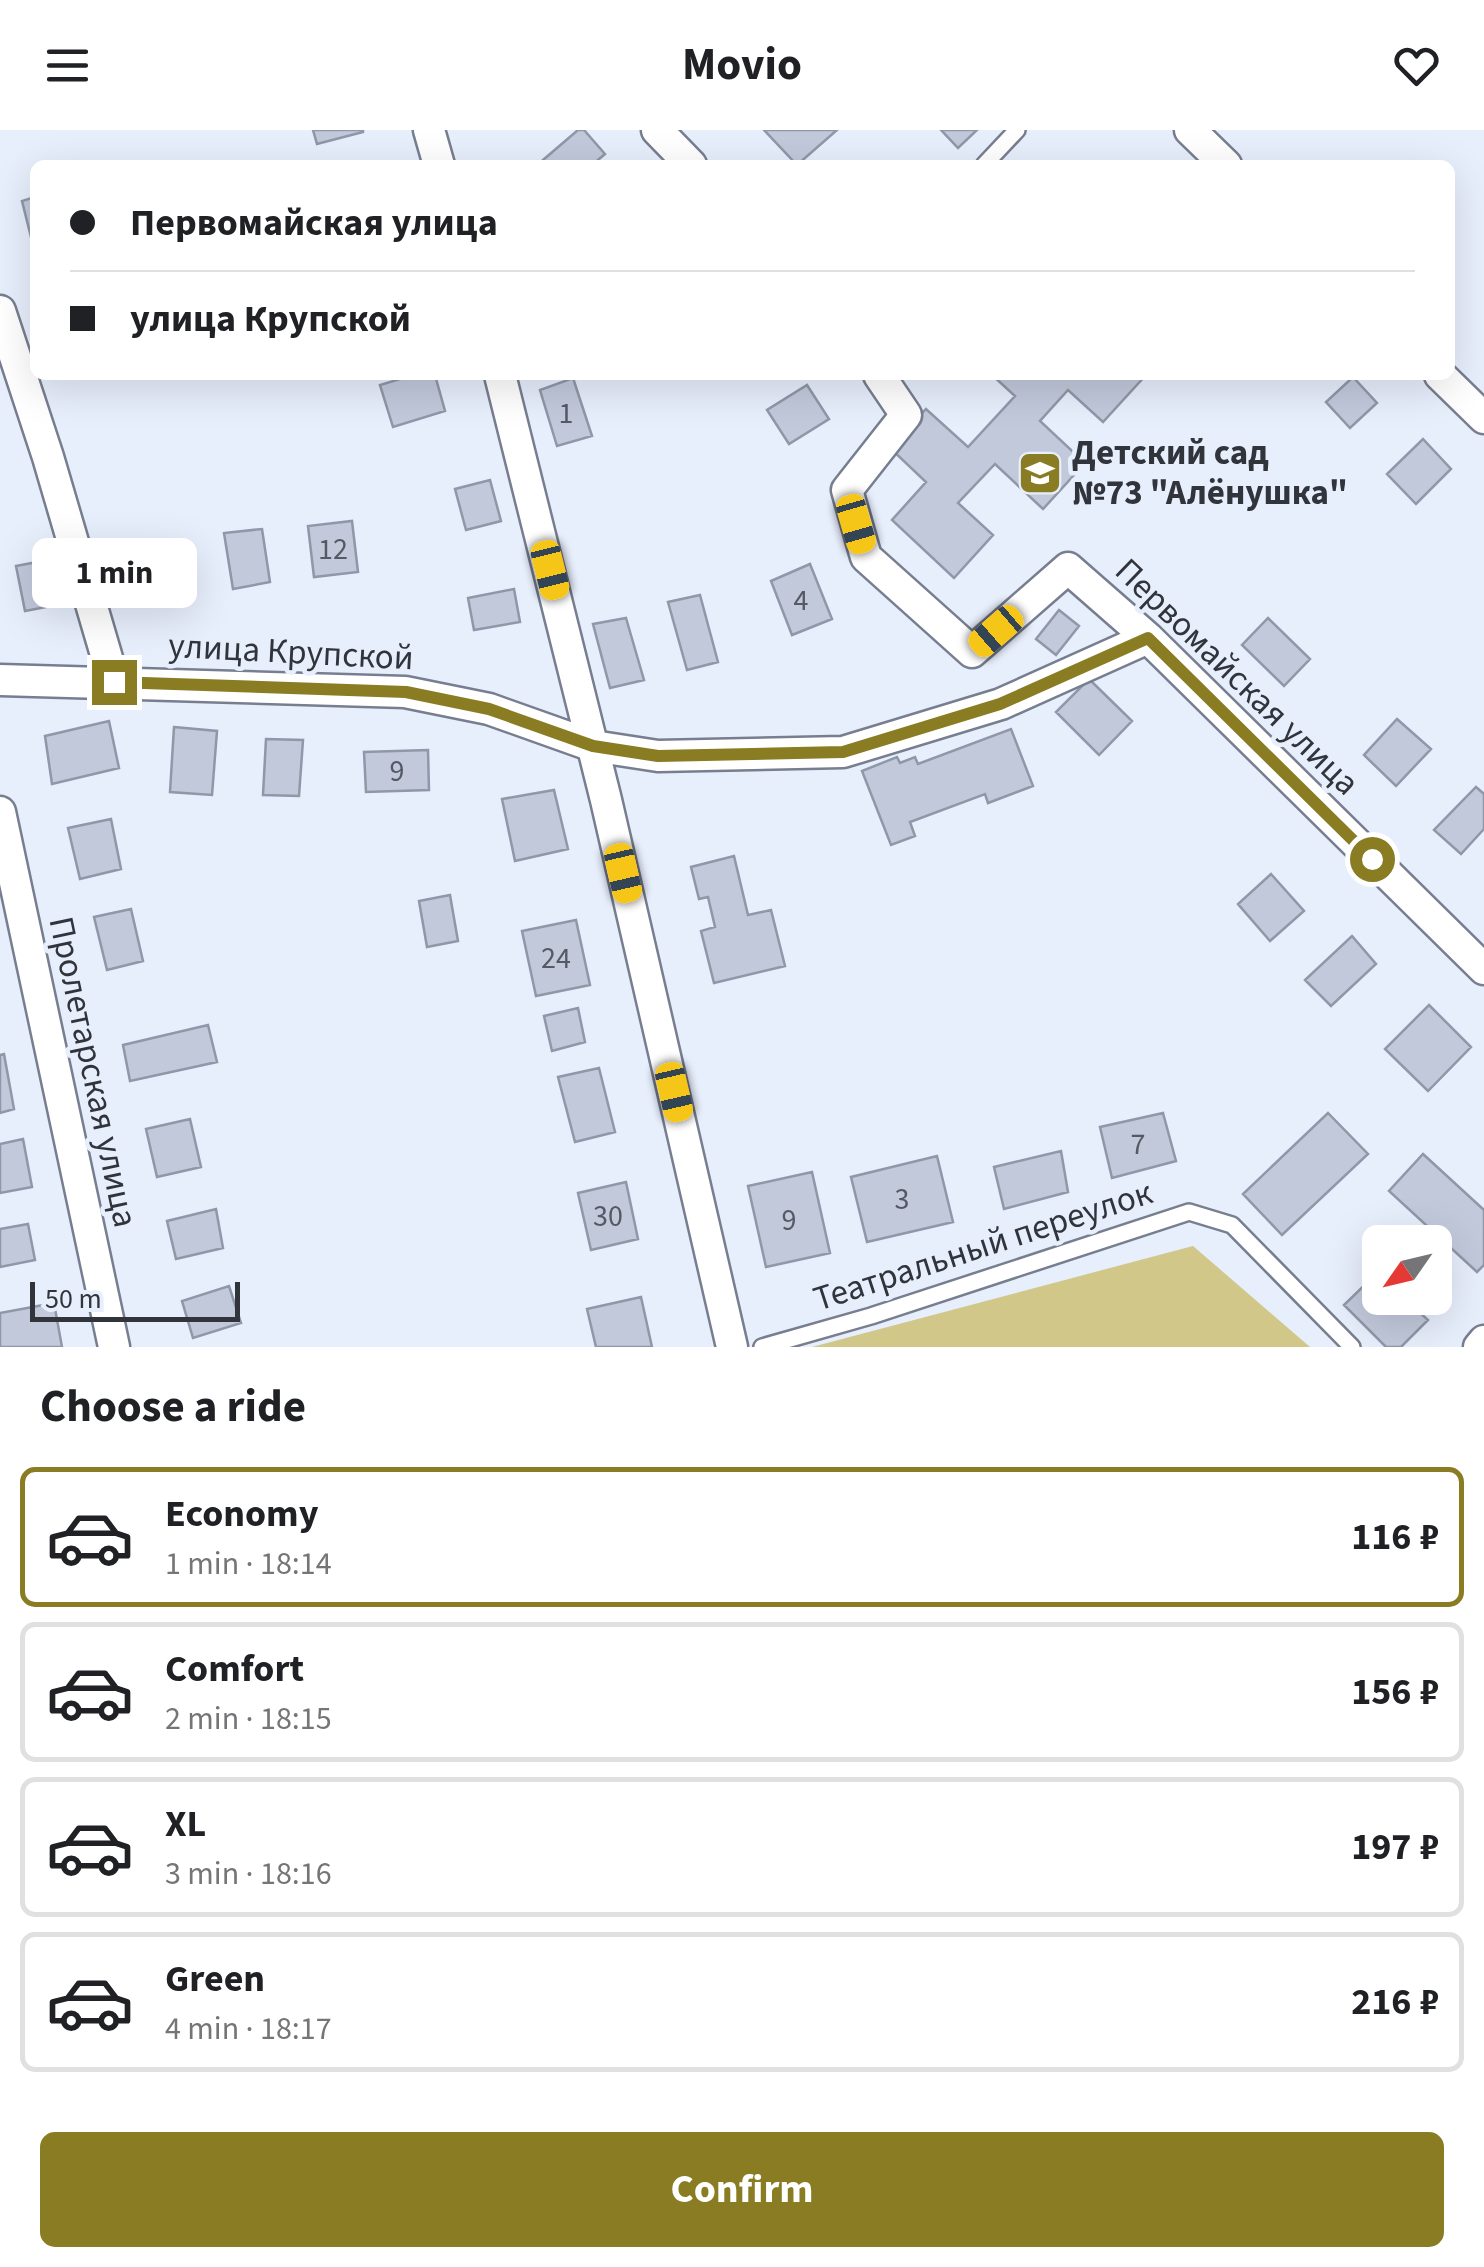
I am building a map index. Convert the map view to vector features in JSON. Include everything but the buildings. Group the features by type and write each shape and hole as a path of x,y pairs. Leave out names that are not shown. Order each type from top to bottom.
{"street":[{"path":"429,130 438,160"},
{"path":"657,130 685,160"},
{"path":"1190,130 1221,160"},
{"path":"0,311 114,682"},
{"path":"501,380 593,746 732,1347"},
{"name":"Первомайская улица","path":"882,380 906,415 847,490 866,557 972,652 1068,568 1148,638 1484,969"},
{"path":"1445,380 1484,418"},
{"name":"улица Крупской","path":"0,680 406,692 489,709 593,746 658,756 843,752 1000,704 1148,638"},
{"name":"Пролетарская улица","path":"0,812 114,1347"},
{"path":"1478,1347 1484,1342"}],"lane":[{"path":"989,160 1018,130"},
{"name":"Театральный переулок","path":"762,1347 871,1316 1189,1212 1232,1225 1352,1347"}],"shaded area":[{"path":"1193,1246 1310,1347 812,1347"}],"place":[{"name":"Детский сад №73 \"Алёнушка\"","path":"1040,473"}],"route":[{"path":"114,682 406,692 489,709 593,746 658,756 843,752 1000,704 1148,638 1372,859"}]}
